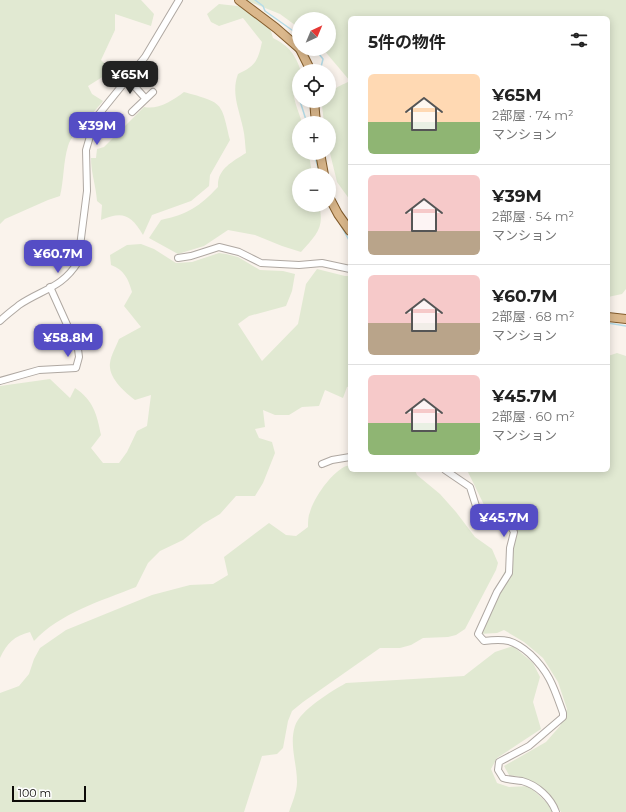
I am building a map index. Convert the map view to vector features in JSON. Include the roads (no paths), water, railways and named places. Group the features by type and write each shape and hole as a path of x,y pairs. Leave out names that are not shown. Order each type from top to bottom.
{"main road":[{"path":"239,0 292,42"},
{"path":"336,210 348,228"},
{"path":"610,317 626,319"}],"street":[{"path":"0,320 20,305 50,287 60,284 78,262 87,191 86,150 95,119 145,57 179,0"},
{"path":"128,79 146,98"},
{"path":"132,112 153,92"},
{"path":"178,258 219,248 239,252 261,263 299,265 322,263 348,269"},
{"path":"0,381 39,370 76,368 79,357 78,349 50,287"},
{"path":"322,464 348,456"},
{"path":"448,472 470,487 476,506 481,511 492,519 510,524 514,532 510,548 509,573 497,592 478,634 484,641 505,640 520,645 539,663 554,684 563,717 529,746 499,762 498,766 503,778 526,782 538,788 551,802 556,812"}],"waterway":[{"path":"255,0 263,6 265,11 292,30"},
{"path":"321,56 323,59 322,64"},
{"path":"302,108 305,116"},
{"path":"316,160 318,168"},
{"path":"339,222 348,238"},
{"path":"610,323 626,326"}]}
